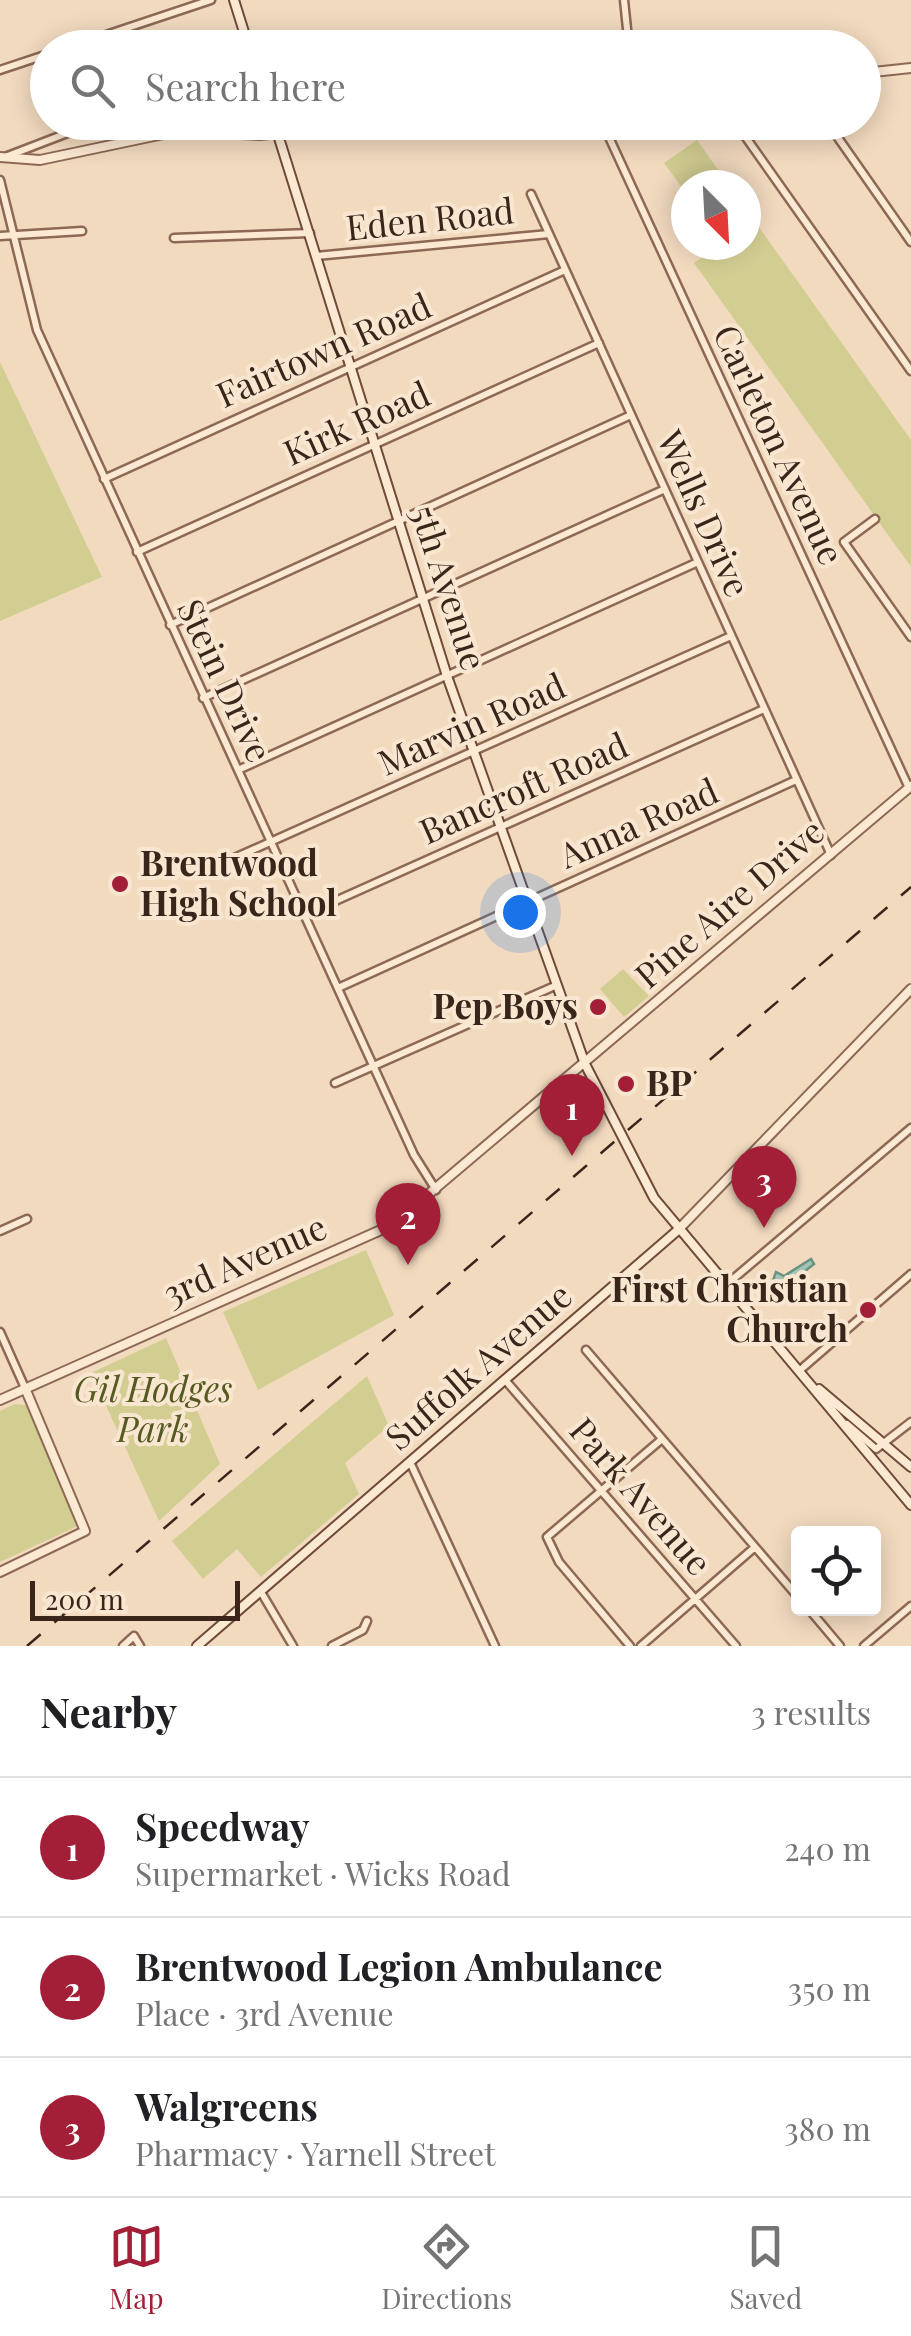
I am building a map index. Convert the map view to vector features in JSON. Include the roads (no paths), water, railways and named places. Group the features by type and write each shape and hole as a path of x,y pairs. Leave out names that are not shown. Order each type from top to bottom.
{"main road":[{"path":"234,0 244,30"},
{"path":"881,72 910,71"},
{"path":"2,158 40,160 135,140"},
{"name":"5th Avenue","path":"280,140 447,676 585,1064 638,1172 678,1230 799,1370"},
{"name":"Pine Aire Drive","path":"585,1064 910,787"},
{"name":"Suffolk Avenue","path":"197,1646 678,1230 911,989"},
{"name":"3rd Avenue","path":"0,1400 392,1225 585,1064"},
{"path":"799,1370 911,1503"},
{"path":"799,1370 882,1446 911,1467"},
{"path":"0,1572 85,1532 25,1388"}],"street":[{"path":"121,30 211,0"},
{"path":"624,0 626,30"},
{"path":"0,70 30,60"},
{"path":"2,158 49,140"},
{"name":"Carleton Avenue","path":"610,140 910,787"},
{"path":"748,140 911,371"},
{"path":"840,140 911,242"},
{"name":"Stein Drive","path":"0,180 36,330 414,1155 436,1190"},
{"name":"Wells Drive","path":"531,194 831,855"},
{"path":"0,236 82,230"},
{"path":"174,238 310,233"},
{"name":"Eden Road","path":"316,256 549,234"},
{"name":"Fairtown Road","path":"104,479 565,270"},
{"name":"Kirk Road","path":"137,552 598,343"},
{"path":"170,625 631,416"},
{"path":"203,698 665,489"},
{"path":"875,520 844,542 911,637"},
{"path":"238,770 698,562"},
{"name":"Marvin Road","path":"232,860 731,636"},
{"name":"Bancroft Road","path":"304,915 764,708"},
{"name":"Anna Road","path":"338,988 796,780"},
{"path":"336,1083 557,985"},
{"path":"726,1286 911,1128"},
{"path":"0,1231 27,1219"},
{"path":"799,1370 911,1274"},
{"path":"0,1332 25,1388"},
{"path":"586,1350 791,1589"},
{"name":"Park Avenue","path":"506,1381 736,1646"},
{"path":"832,1411 876,1450 909,1425"},
{"path":"630,1646 559,1562 547,1537 662,1439"},
{"path":"410,1462 495,1646"},
{"path":"640,1646 756,1547"},
{"path":"261,1592 292,1646"},
{"path":"864,1646 911,1606"},
{"path":"815,1616 840,1646"},
{"path":"332,1646 363,1630 367,1621"},
{"path":"123,1646 134,1636 140,1646"}],"railway":[{"path":"27,1646 911,887"}],"place":[{"name":"Brentwood High School","path":"120,884"},
{"name":"Pep Boys","path":"598,1007"},
{"name":"BP","path":"626,1084"},
{"name":"Speedway","path":"572,1156"},
{"name":"Walgreens","path":"764,1228"},
{"name":"Brentwood Legion Ambulance","path":"408,1265"},
{"name":"First Christian Church","path":"868,1310"}],"park label":[{"name":"Gil Hodges Park","path":"153,1410"}]}
